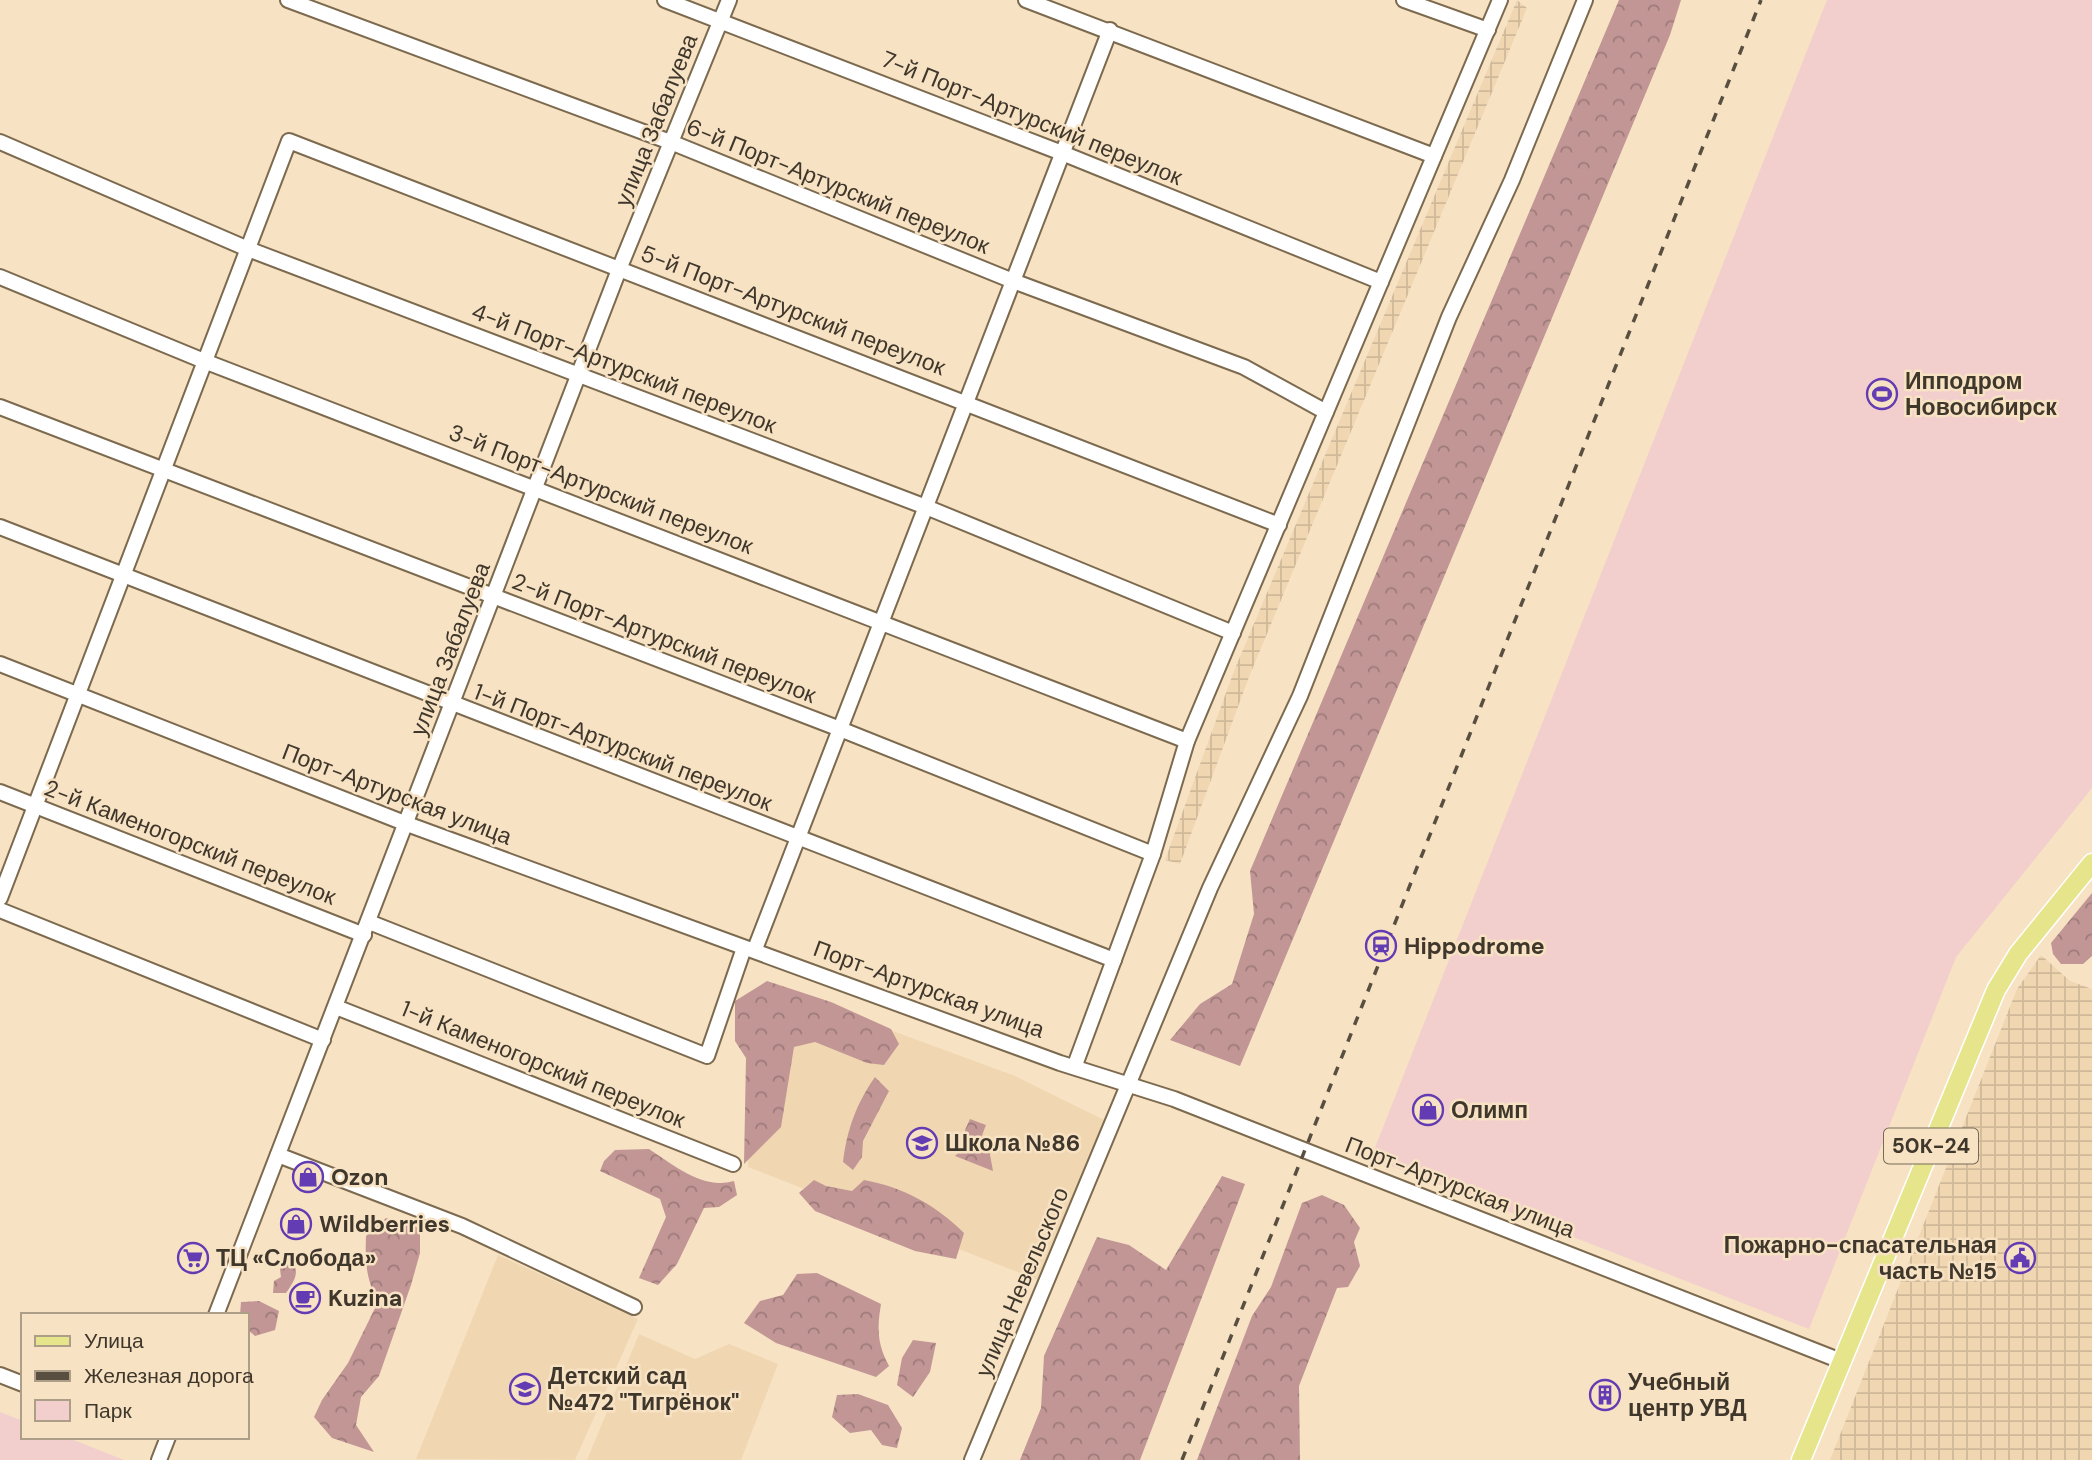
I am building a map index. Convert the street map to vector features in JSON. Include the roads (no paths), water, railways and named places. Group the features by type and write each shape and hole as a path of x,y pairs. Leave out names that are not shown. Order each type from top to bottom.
{"main road":[{"name":"50К-24","path":"1801,1460 1996,990 2018,954 2092,863"}],"street":[{"name":"6-й Порт-Артурский переулок","path":"288,0 673,143 1013,281 1244,367 1326,412"},
{"name":"7-й Порт-Артурский переулок","path":"665,0 1062,153 1381,282"},
{"name":"улица Забалуева","path":"216,1313 453,706 620,267 673,143 729,0"},
{"path":"1026,0 1434,156"},
{"path":"1404,0 1488,30"},
{"path":"1075,1065 1153,854 1187,741 1500,0"},
{"name":"улица Невельского","path":"972,1460 1210,888 1300,696 1443,332 1512,180 1585,0"},
{"path":"749,948 798,838 1110,30"},
{"name":"5-й Порт-Артурский переулок","path":"248,249 289,141 620,267 1279,525"},
{"name":"4-й Порт-Артурский переулок","path":"0,142 248,249 926,507 1233,633"},
{"path":"0,898 248,249"},
{"name":"3-й Порт-Артурский переулок","path":"0,277 204,362 881,620 1187,741"},
{"name":"2-й Порт-Артурский переулок","path":"0,407 840,729 1153,854"},
{"name":"1-й Порт-Артурский переулок","path":"0,527 453,706 1114,960"},
{"name":"Порт-Артурская улица","path":"0,664 407,824 1060,1063 1075,1065 1129,1084 1840,1361"},
{"name":"2-й Каменогорский переулок","path":"0,792 707,1056 749,948"},
{"path":"0,910 323,1040"},
{"name":"1-й Каменогорский переулок","path":"336,1007 733,1164"},
{"path":"278,1155 462,1226 634,1307"},
{"path":"0,1375 21,1383"},
{"path":"159,1460 164,1439"}],"railway":[{"path":"1182,1460 1761,0"}],"place":[{"name":"Ипподром Новосибирск","path":"1882,394"},
{"name":"Hippodrome","path":"1381,946"},
{"name":"Олимп","path":"1428,1110"},
{"name":"Школа №86","path":"922,1143"},
{"name":"Ozon","path":"308,1177"},
{"name":"Wildberries","path":"296,1224"},
{"name":"ТЦ «Слобода»","path":"193,1258"},
{"name":"Пожарно-спасательная часть №15","path":"2020,1258"},
{"name":"Kuzina","path":"305,1298"},
{"name":"Детский сад №472 \"Тигрёнок\"","path":"525,1389"},
{"name":"Учебный центр УВД","path":"1605,1395"}]}
